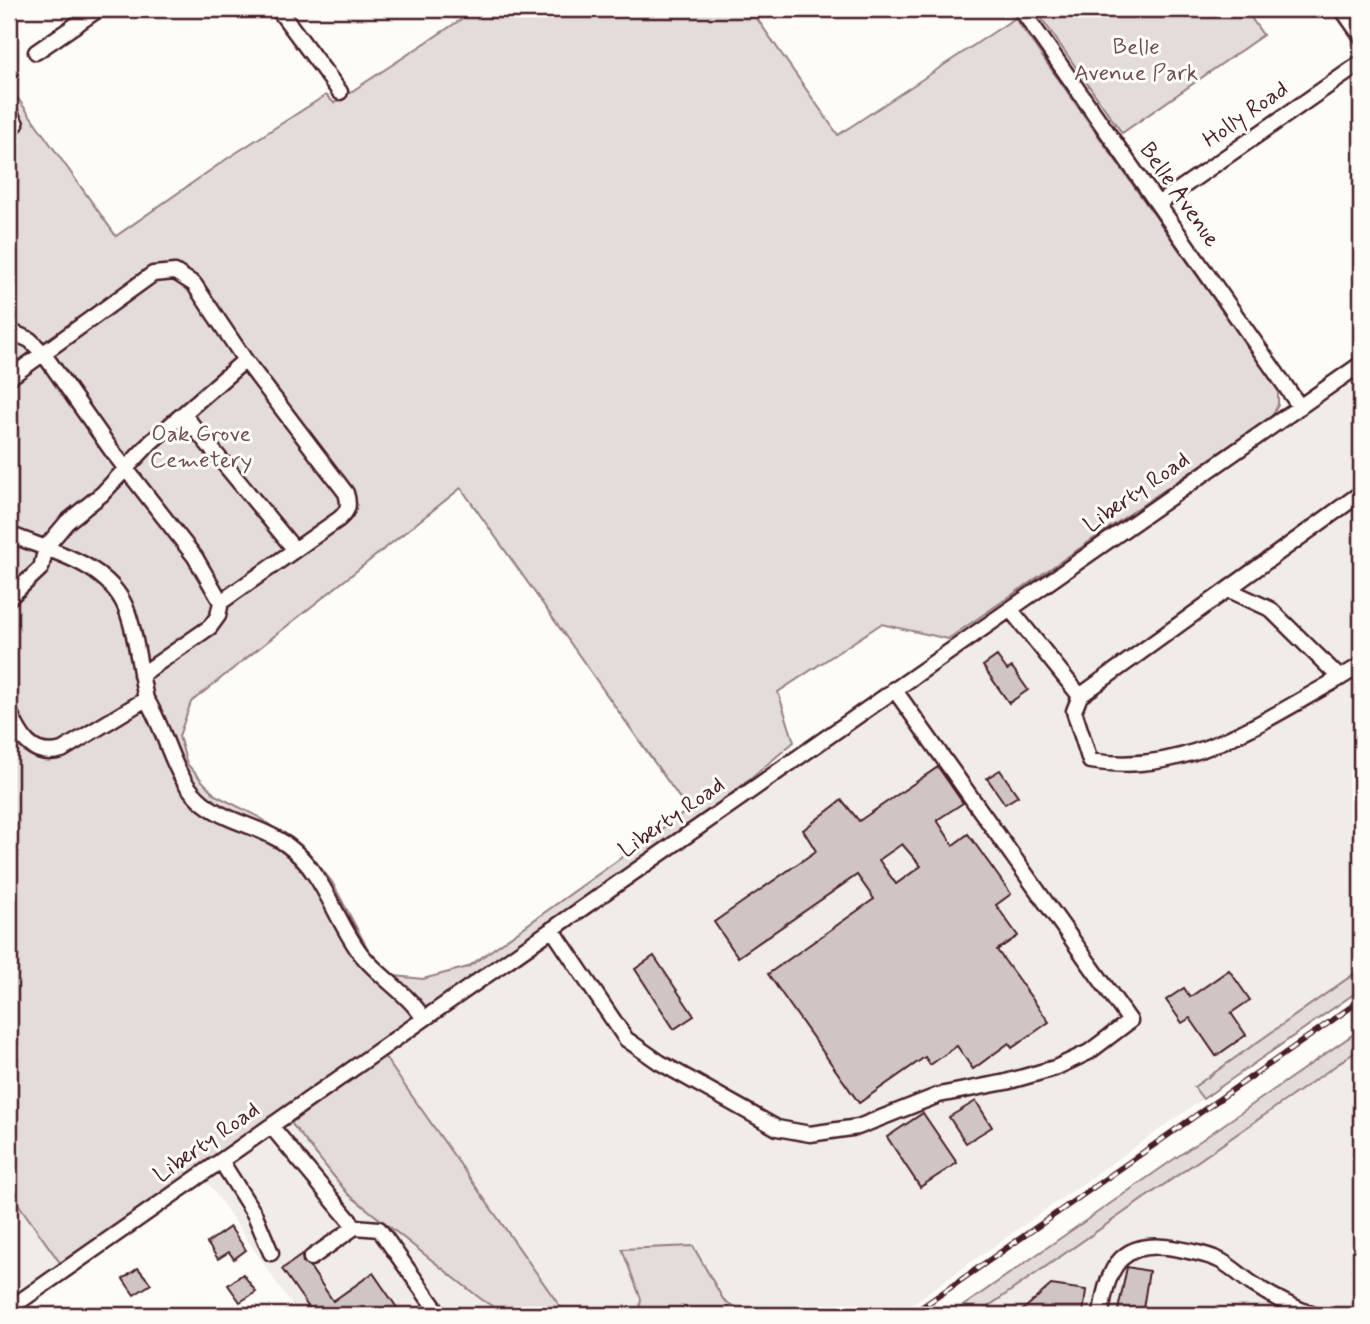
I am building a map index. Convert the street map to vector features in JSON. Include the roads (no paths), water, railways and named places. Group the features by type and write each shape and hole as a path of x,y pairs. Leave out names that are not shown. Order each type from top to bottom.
{"street":[{"path":"36,52 99,9"},
{"path":"278,9 340,92"},
{"name":"Belle Avenue","path":"1021,9 1300,407"},
{"path":"1342,9 1361,36"},
{"name":"Holly Road","path":"1158,204 1361,63"},
{"path":"9,378 153,274 165,271 186,276 194,284 245,360 346,493 349,503 347,512 339,519 221,602"},
{"path":"9,335 14,333 30,340 43,353 126,468 195,557 212,581 221,602 218,616 210,627 141,675"},
{"path":"9,598 41,568 46,547 67,522 102,494 183,414 245,360"},
{"name":"Liberty Road","path":"9,1309 1361,364"},
{"path":"183,414 295,550"},
{"path":"1361,493 1080,696 1074,711 1090,761 1121,766 1182,758 1219,744 1361,665"},
{"path":"9,534 46,547 101,576 113,587 129,619 146,699 158,718 186,784 215,811 261,830 287,845 310,866 362,955 415,1005 424,1019"},
{"path":"1229,590 1270,609 1340,678"},
{"path":"1010,609 1080,696"},
{"path":"552,929 626,1039 659,1062 777,1128 810,1133 858,1126 939,1095 1006,1082 1055,1068 1089,1052 1130,1021 894,689"},
{"path":"9,711 22,738 30,746 40,752 51,753 62,750 146,699"},
{"path":"271,1126 355,1227"},
{"path":"220,1161 255,1215 271,1253"},
{"path":"311,1258 355,1227 379,1229 440,1315"},
{"path":"1101,1315 1105,1283 1117,1262 1136,1247 1162,1245 1202,1253 1222,1261 1287,1305 1314,1315"}],"railway":[{"path":"911,1315 1361,1000"}],"park label":[{"name":"Belle Avenue Park","path":"1136,61"},
{"name":"Oak Grove Cemetery","path":"201,448"}]}
